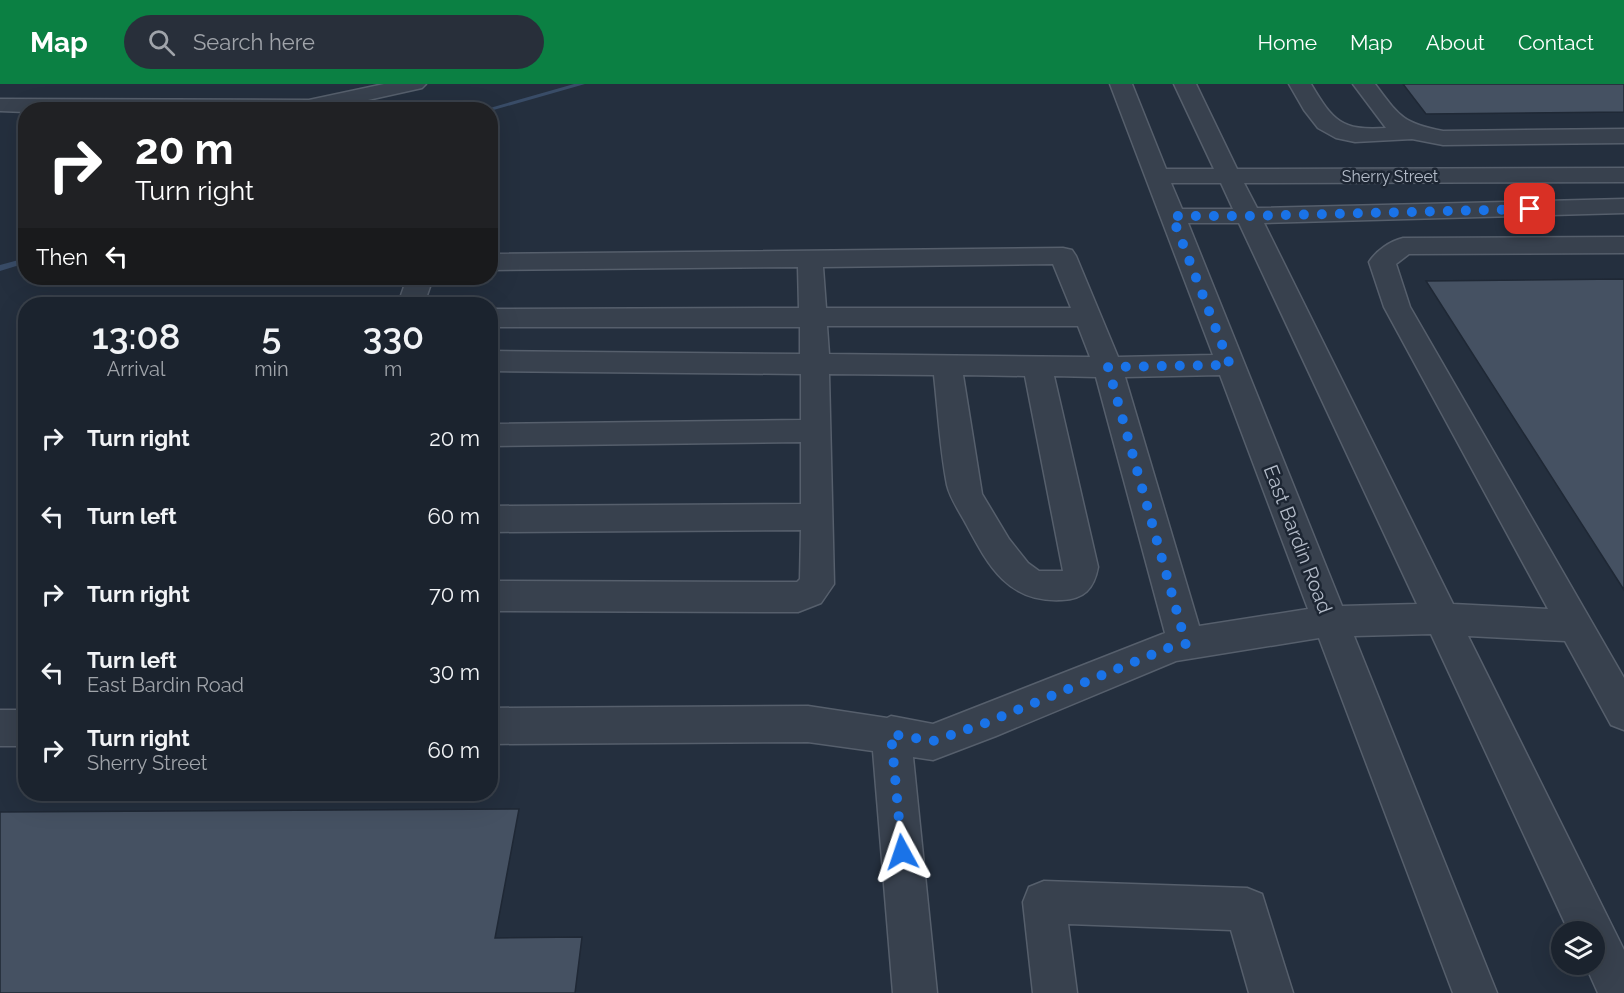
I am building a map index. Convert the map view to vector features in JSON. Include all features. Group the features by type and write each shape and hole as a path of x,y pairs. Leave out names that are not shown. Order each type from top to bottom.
{"street":[{"path":"127,102 142,84"},
{"path":"328,102 415,84"},
{"name":"East Bardin Road","path":"1121,84 1475,993"},
{"path":"1185,84 1587,921"},
{"path":"1300,84 1323,122 1332,129 1356,135 1412,132 1443,138 1624,136"},
{"path":"1364,84 1392,122 1412,132"},
{"path":"0,105 18,105"},
{"name":"Sherry Street","path":"1156,176 1624,175"},
{"name":"Sherry Street","path":"1172,216 1624,206"},
{"path":"1624,245 1403,246 1382,262 1397,307 1624,713"},
{"path":"498,262 1062,256 1108,367 1186,644"},
{"path":"498,596 798,597 809,593 817,584 815,364 810,258"},
{"path":"498,318 1088,317"},
{"path":"498,362 1108,367 1230,365"},
{"path":"947,365 963,487 967,497 1012,571 1025,580 1039,585 1072,585 1079,578 1081,567 1037,366"},
{"path":"498,435 816,431"},
{"path":"498,519 817,517"},
{"path":"498,726 808,724 933,741 983,724 1173,646 1330,621 1442,619 1575,626"},
{"path":"0,728 18,728"},
{"path":"891,734 915,993"},
{"path":"1055,993 1044,902 1247,909 1271,993"},
{"path":"1605,958 1622,993"}],"building":[{"path":"1403,84 1624,84 1624,112 1426,114"},
{"path":"1624,279 1624,590 1426,281"},
{"path":"519,809 495,938 582,937 575,993 0,993 0,812"}],"waterway":[{"path":"498,107 582,84"},
{"path":"0,268 18,262"}],"route":[{"path":"902,852 891,734 933,741 983,724 1173,646 1186,644 1108,367 1230,365 1172,216 1530,209"}]}
